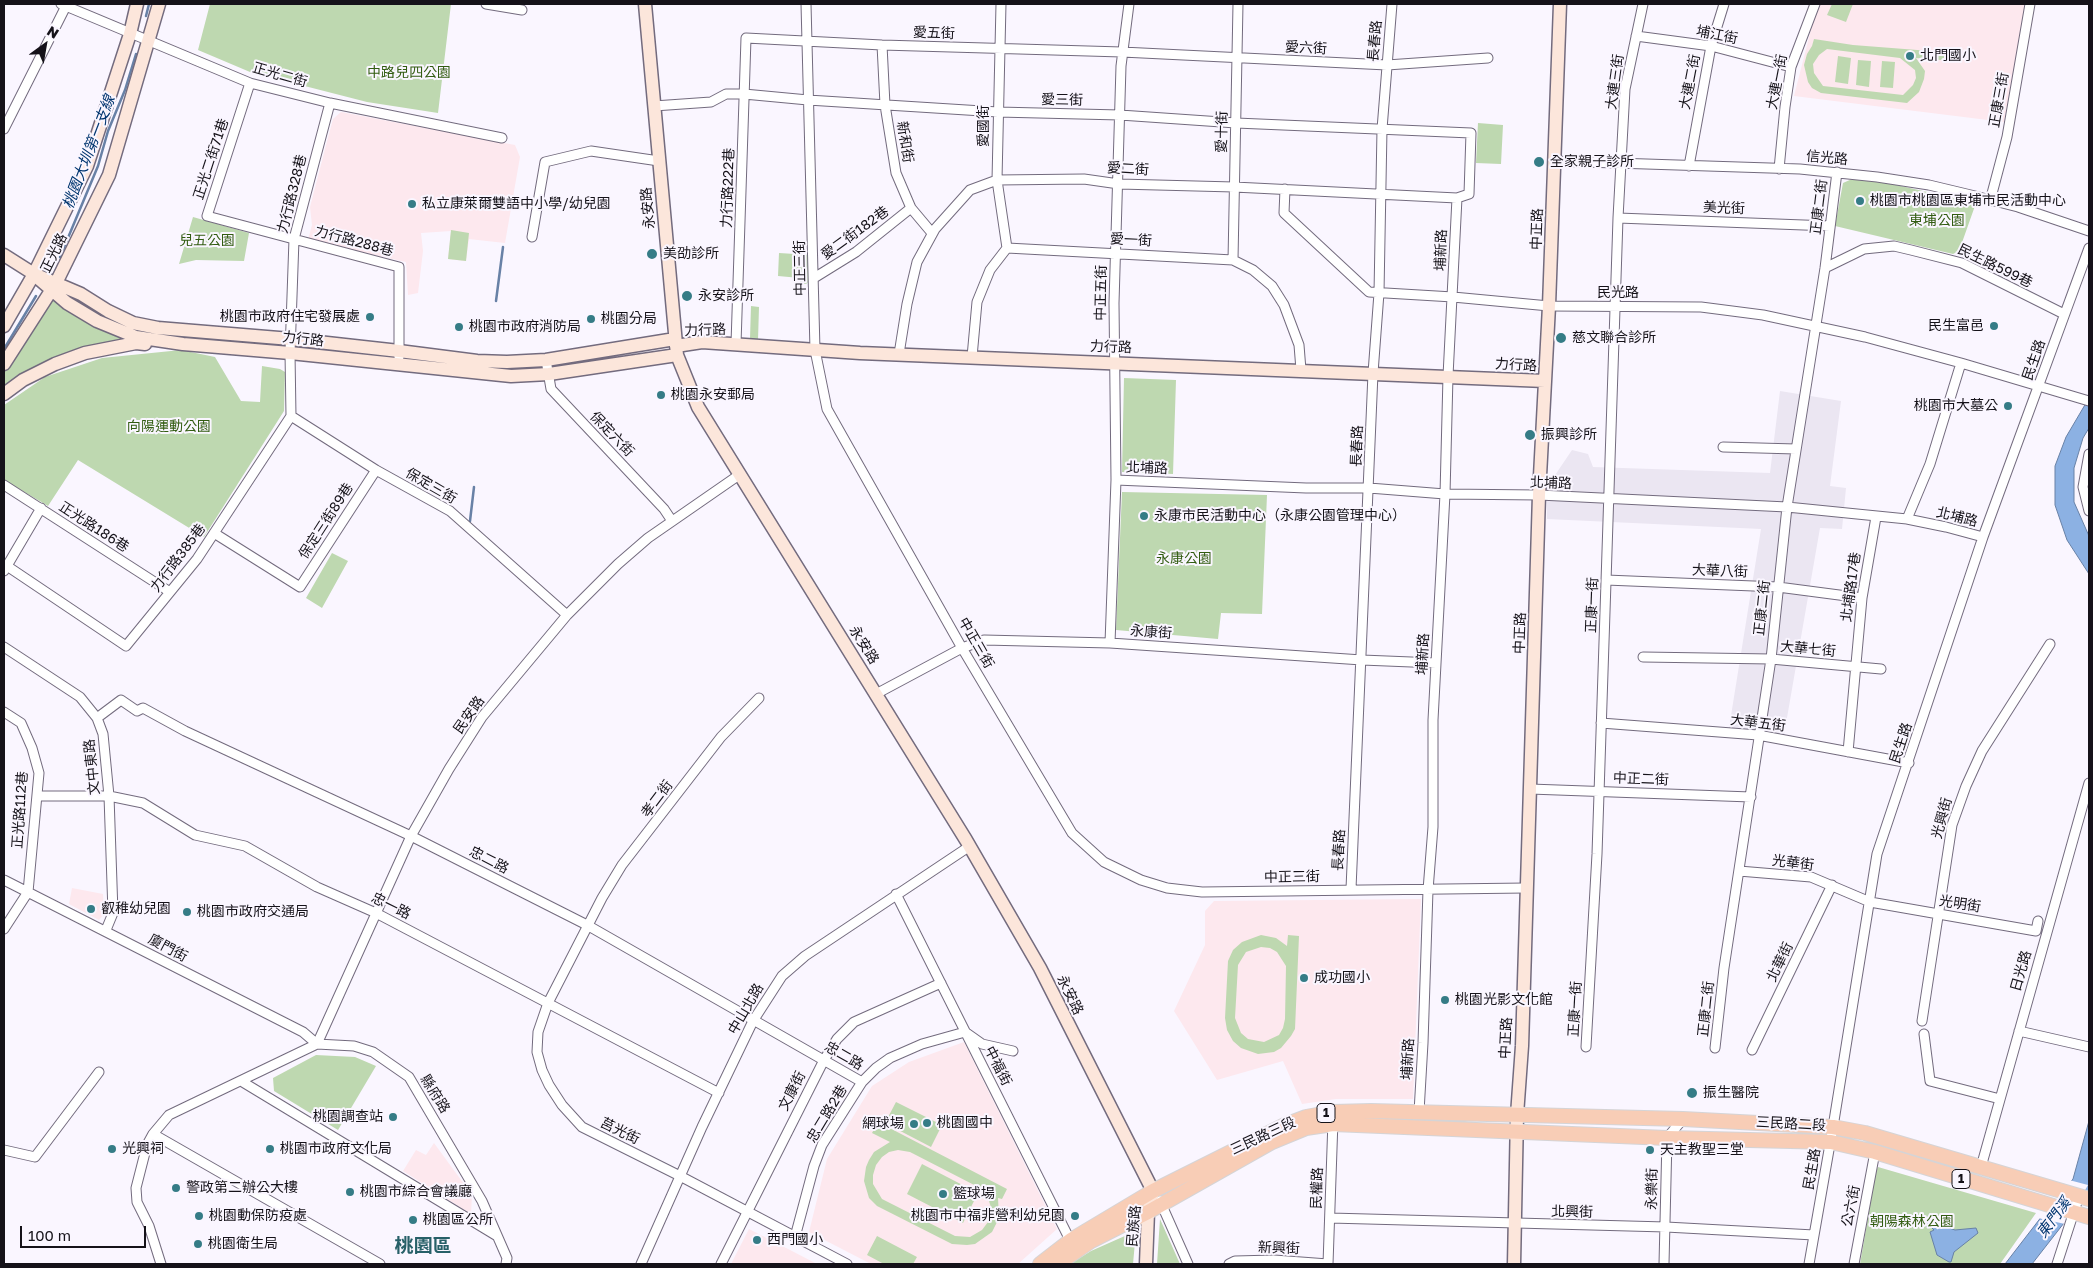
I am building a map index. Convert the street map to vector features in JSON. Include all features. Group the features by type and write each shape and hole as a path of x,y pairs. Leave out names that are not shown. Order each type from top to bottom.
{"main road":[{"name":"三民路三段","path":"1058,1264 1073,1246 1091,1241 1148,1212 1272,1142 1333,1118 1419,1112 1517,1116"},
{"name":"三民路二段","path":"1517,1116 1683,1119 1833,1127 1865,1133 2084,1198"},
{"name":"三民路三段","path":"1040,1264 1073,1246 1153,1190 1285,1125 1306,1117 1517,1132"},
{"name":"三民路二段","path":"1517,1132 1831,1142 1875,1152 2071,1211"},
{"name":"1","path":"2071,1211 2089,1217"}],"street":[{"name":"正光路","path":"4,326 34,274 87,166 130,34 137,4"},
{"name":"正光路","path":"4,364 54,287 109,175 159,4"},
{"path":"486,4 522,10"},
{"name":"永安路","path":"645,4 676,347 698,407 970,846 1040,968 1161,1203 1188,1264"},
{"name":"中正三街","path":"806,4 815,350 827,409 962,648 1072,833 1104,862 1141,880 1176,889 1202,892 1526,888"},
{"name":"愛國街","path":"1001,4 997,180 1007,248"},
{"name":"中正五街","path":"1110,643 1116,480 1116,253 1122,52 1128,4"},
{"name":"愛十街","path":"1233,260 1238,4"},
{"name":"長春路","path":"1351,890 1373,373 1379,293 1382,129 1392,4"},
{"name":"中正路","path":"1514,1264 1517,1116 1522,1046 1539,495 1549,306 1560,4"},
{"name":"大連三街","path":"1622,164 1626,88 1643,4"},
{"name":"大連二街","path":"1689,166 1711,46 1724,4"},
{"name":"大連一街","path":"1778,169 1784,107 1791,67 1815,4"},
{"name":"正康三街","path":"1990,200 2007,137 2030,4"},
{"name":"正光二街","path":"64,5 130,34 150,40 250,82 330,104 502,138"},
{"path":"4,128 64,5"},
{"name":"埔江街","path":"1636,36 1711,46 1791,67"},
{"name":"愛五街","path":"746,38 882,45 1122,52"},
{"name":"力行路222巷","path":"736,344 746,38"},
{"name":"新和街","path":"882,45 885,105 896,173 911,208 932,233"},
{"name":"愛六街","path":"1122,52 1386,65 1488,58"},
{"name":"正光二街71巷","path":"250,82 207,216 294,239"},
{"name":"愛三街","path":"654,106 711,102 726,94 744,94 998,112 1120,115 1471,134 1469,194"},
{"name":"力行路328巷","path":"290,353 294,239 330,104"},
{"path":"532,237 545,162 591,151 659,161"},
{"name":"信光路","path":"1554,161 1837,172 1929,185 2018,207 2089,231"},
{"name":"正康一街","path":"1586,1047 1599,791 1618,218 1622,164"},
{"name":"正康二街","path":"1715,1048 1724,968 1751,797 1758,735 1771,660 1788,506 1817,327 1837,172"},
{"name":"愛二街","path":"899,354 907,304 917,262 932,233 948,212 970,190 997,180 1084,179 1119,184 1285,189 1457,198 1469,194"},
{"name":"民光路","path":"1285,189 1284,214 1369,292 1453,297 1549,306 1701,307 1763,315 1865,337 2087,401"},
{"name":"埔新路","path":"1419,1112 1428,890 1433,827 1433,720 1445,494 1448,376 1457,198"},
{"name":"愛二街182巷","path":"814,278 856,252 911,208"},
{"name":"美光街","path":"1618,218 1830,226"},
{"name":"力行路288巷","path":"294,239 399,267 399,364"},
{"name":"民生路599巷","path":"1825,268 1864,250 1894,246 1962,263 2064,314"},
{"path":"972,357 976,302 990,270 1007,248"},
{"name":"愛一街","path":"1007,248 1233,260 1253,270 1272,286 1284,305 1299,345 1301,370"},
{"name":"民生路","path":"1809,1264 1831,1142 1877,854 1983,537 2089,248"},
{"name":"力行路","path":"4,255 54,287 67,303 97,321 136,337 183,344 511,376 549,374 702,342 899,354 1448,376 1545,382"},
{"name":"力行路","path":"54,287 81,294 132,323 158,328 291,339 477,362 528,362 676,347"},
{"path":"4,394 23,380 55,364 85,353 136,343 183,344"},
{"path":"290,353 291,416"},
{"name":"保定六街","path":"546,360 552,389 664,508 672,521"},
{"path":"1907,519 1930,464 1960,363"},
{"name":"保定三街","path":"291,416 376,470 450,511 567,615"},
{"name":"力行路385巷","path":"6,568 126,646 198,559 291,416"},
{"path":"1723,447 1796,449"},
{"path":"2089,454 2083,487 2089,511"},
{"name":"保定三街89巷","path":"214,533 300,587 376,470"},
{"name":"民安路","path":"317,1044 411,836 446,774 482,717 567,615 618,564 648,538 739,475"},
{"name":"北埔路","path":"1116,480 1306,488 1369,488 1445,494 1539,495 1788,506 1907,519 1983,537"},
{"name":"正光路186巷","path":"4,485 170,592"},
{"path":"6,568 41,508"},
{"name":"北埔路17巷","path":"1848,752 1862,598 1876,517"},
{"name":"大華八街","path":"1606,580 1778,587 1862,598"},
{"name":"永康街","path":"876,694 962,648 984,640 1110,643 1362,660 1436,663"},
{"name":"光興街","path":"1922,1021 1952,825 1982,750 2050,644"},
{"name":"文中東路","path":"4,647 80,697 97,718 103,734 109,796 114,913 106,930"},
{"name":"大華七街","path":"1643,657 1771,660 1881,669"},
{"name":"孝二街","path":"587,925 622,865 721,737 759,698"},
{"name":"忠二路","path":"97,718 121,700 137,711 143,708 185,731 411,836 587,925 862,1082"},
{"name":"正光路112巷","path":"4,712 21,723 32,748 39,773 28,892"},
{"name":"大華五街","path":"1601,723 1758,735 1909,763"},
{"name":"日光路","path":"1981,1167 2089,783"},
{"name":"中正二街","path":"1530,789 1751,797"},
{"name":"忠一路","path":"37,796 109,796 143,802 194,835 245,846 317,887 376,913 719,1093"},
{"name":"中山北路","path":"641,1264 680,1176 754,1021 782,976 805,956 970,846"},
{"name":"光華街","path":"1739,871 1811,877 1870,902"},
{"name":"廈門街","path":"4,880 304,1032 317,1044"},
{"name":"北華街","path":"1752,1050 1832,885"},
{"path":"4,929 28,892"},
{"name":"中福街","path":"896,894 1073,1246"},
{"name":"光明街","path":"1870,902 2036,931 2038,921"},
{"name":"莒光街","path":"587,925 548,1003 538,1032 537,1052 549,1085 562,1105 582,1127 847,1264"},
{"name":"文康街","path":"721,1264 824,1060 838,1039 854,1022 941,983"},
{"path":"2019,1031 2089,1047"},
{"path":"965,1032 982,1044 1013,1051"},
{"name":"忠二路2巷","path":"795,1237 814,1166 822,1145 862,1082 890,1058 922,1044 965,1032"},
{"path":"1924,1034 1930,1081 2000,1100"},
{"name":"縣府路","path":"161,1264 149,1226 137,1202 136,1188 147,1145 153,1134 170,1115 317,1044 354,1046 373,1052 408,1077 482,1200 507,1258 506,1264"},
{"path":"4,1150 35,1157 99,1072"},
{"path":"241,1081 498,1236"},
{"name":"民權路","path":"1328,1264 1333,1118"},
{"path":"1667,1138 1683,1119"},
{"path":"153,1134 380,1264"},
{"name":"永樂街","path":"1664,1264 1667,1138"},
{"name":"公六街","path":"1854,1264 1875,1152"},
{"name":"民族路","path":"1146,1264 1148,1212 1153,1190"},
{"path":"2057,1264 2071,1211 2084,1198"},
{"name":"北興街","path":"1330,1218 1515,1225 1666,1227 1814,1235"},
{"name":"新興街","path":"1230,1264 1235,1261 1274,1260 1328,1264"}],"shaded area":[{"name":"北門國小","path":"1820,4 2026,4 2004,122 1794,96 1816,10"},
{"name":"私立康萊爾雙語中小學/幼兒園","path":"341,112 515,145 520,157 505,243 469,239 466,261 448,259 451,231 421,233 423,251 418,293 408,295 406,262 308,240 312,225 310,207 333,119"},
{"path":"1780,391 1841,401 1830,486 1846,488 1842,529 1820,528 1784,735 1729,728 1761,529 1547,519 1545,490 1572,450 1588,454 1593,467 1770,473"},
{"name":"叡稚幼兒園","path":"72,888 103,894 104,914 99,920 69,904"},
{"name":"成功國小","path":"1421,899 1413,1099 1336,1099 1302,1104 1283,1061 1217,1080 1174,1011 1205,945 1205,911 1214,901"},
{"name":"桃園國中","path":"964,1042 1057,1229 1018,1264 871,1264 809,1232 827,1159 872,1086 909,1062"},
{"path":"434,1143 472,1195 471,1214 403,1171 416,1150 426,1155"},
{"name":"西門國小","path":"749,1229 792,1251 817,1264 731,1264"}],"green space":[{"name":"中路兒四公園","path":"210,4 451,4 438,113 367,102 250,72 198,50"},
{"path":"1832,4 1853,4 1846,22 1827,15"},
{"path":"1814,39 1853,45 1956,53 1953,61 1916,58 1925,71 1924,79 1919,92 1907,103 1821,93 1812,88 1808,82 1804,65 1807,54","holes":["1827,49 1900,58 1915,70 1916,78 1913,85 1903,95 1823,86 1814,73 1813,64 1819,55"]},
{"path":"1838,56 1851,58 1848,84 1835,82"},
{"path":"1858,60 1871,61 1869,87 1856,85"},
{"path":"1882,61 1895,62 1893,88 1880,87"},
{"path":"1478,123 1503,125 1501,164 1476,163"},
{"name":"東埔公園","path":"1852,179 1892,184 1976,203 1959,251 1953,254 1835,226 1843,183"},
{"name":"兒五公園","path":"193,217 249,233 244,261 196,260 179,264"},
{"path":"451,230 469,233 466,261 448,259"},
{"path":"779,253 811,255 811,279 806,284 800,284 800,278 778,276"},
{"path":"53,298 135,341 4,389 4,371"},
{"path":"751,306 759,307 758,340 750,339"},
{"name":"向陽運動公園","path":"181,350 215,357 241,401 260,402 262,366 280,369 285,372 284,411 204,537 78,460 48,506 4,480 4,405 45,377 102,358"},
{"path":"1124,378 1176,380 1173,474 1122,472"},
{"name":"永康公園","path":"1122,492 1267,495 1262,614 1221,613 1218,639 1116,630"},
{"path":"332,553 348,561 322,608 306,598"},
{"path":"1261,935 1276,938 1287,946 1288,935 1299,936 1295,1029 1281,1048 1274,1052 1258,1054 1241,1048 1233,1041 1227,1030 1225,1018 1228,961 1233,950 1242,942","holes":["1261,947 1270,948 1277,952 1286,966 1285,1019 1279,1035 1264,1042 1248,1039 1241,1033 1235,1018 1238,965 1246,952"]},
{"path":"316,1055 355,1057 376,1066 338,1130 274,1091 273,1078"},
{"name":"網球場","path":"896,1102 942,1125 931,1147 885,1123"},
{"path":"878,1122 1007,1189 1002,1199 998,1198 999,1218 992,1232 975,1244 952,1244 877,1206 869,1198 864,1181 866,1167 874,1152 890,1142 872,1133","holes":["898,1150 910,1152 980,1188 986,1193 991,1207 988,1222 982,1230 970,1237 955,1236 882,1199 873,1184 876,1165 889,1152"]},
{"name":"籃球場","path":"922,1164 978,1193 963,1223 907,1194"},
{"name":"朝陽森林公園","path":"1878,1167 2036,1213 2000,1264 1860,1264"},
{"path":"1160,1219 1180,1264 1157,1264"},
{"path":"1136,1231 1133,1264 1070,1264 1091,1251"},
{"path":"877,1236 917,1257 913,1264 884,1264 867,1255"}],"water":[{"path":"2089,398 2089,428 2083,438 2074,468 2074,502 2089,536 2089,574 2067,540 2055,505 2055,466 2066,437"},
{"name":"東門溪","path":"2089,1121 2089,1191 2032,1264 2005,1264 2073,1179"},
{"path":"1928,1217 1932,1217 1938,1224 1955,1230 1976,1228 1978,1233 1954,1252 1951,1262 1949,1262 1937,1255 1930,1232 1934,1230 1926,1226 1925,1220"}],"pier":[{"path":"2069,1180 2088,1185 2065,1224 2038,1218"}],"waterway":[{"name":"桃園大圳第一支線","path":"146,16 149,4"},
{"name":"桃園大圳第一支線","path":"60,257 98,166 108,131 125,90 136,54"},
{"path":"496,301 503,247"},
{"name":"桃園大圳第一支線","path":"4,349 36,296"},
{"path":"470,521 474,487"}],"place":[{"name":"北門國小","path":"1910,56"},
{"name":"全家親子診所","path":"1539,162"},
{"name":"桃園市桃園區東埔市民活動中心","path":"1860,201"},
{"name":"私立康萊爾雙語中小學/幼兒園","path":"412,204"},
{"name":"美劭診所","path":"652,254"},
{"name":"永安診所","path":"687,296"},
{"name":"桃園市政府住宅發展處","path":"370,317"},
{"name":"桃園分局","path":"591,319"},
{"name":"民生富邑","path":"1994,326"},
{"name":"桃園市政府消防局","path":"459,327"},
{"name":"慈文聯合診所","path":"1561,338"},
{"name":"桃園永安郵局","path":"661,395"},
{"name":"桃園市大墓公","path":"2008,406"},
{"name":"振興診所","path":"1530,435"},
{"name":"永康市民活動中心（永康公園管理中心）","path":"1144,516"},
{"name":"叡稚幼兒園","path":"91,909"},
{"name":"桃園市政府交通局","path":"187,912"},
{"name":"成功國小","path":"1304,978"},
{"name":"桃園光影文化館","path":"1445,1000"},
{"name":"振生醫院","path":"1692,1093"},
{"name":"桃園調查站","path":"393,1117"},
{"name":"桃園國中","path":"927,1123"},
{"name":"網球場","path":"914,1124"},
{"name":"光興祠","path":"112,1149"},
{"name":"桃園市政府文化局","path":"270,1149"},
{"name":"天主教聖三堂","path":"1650,1150"},
{"name":"警政第二辦公大樓","path":"176,1188"},
{"name":"桃園市綜合會議廳","path":"350,1192"},
{"name":"籃球場","path":"943,1194"},
{"name":"桃園動保防疫處","path":"199,1216"},
{"name":"桃園市中福非營利幼兒園","path":"1075,1216"},
{"name":"桃園區公所","path":"413,1220"},
{"name":"西門國小","path":"757,1240"},
{"name":"桃園衛生局","path":"198,1244"}],"district":[{"name":"桃園區","path":"423,1246"}]}
